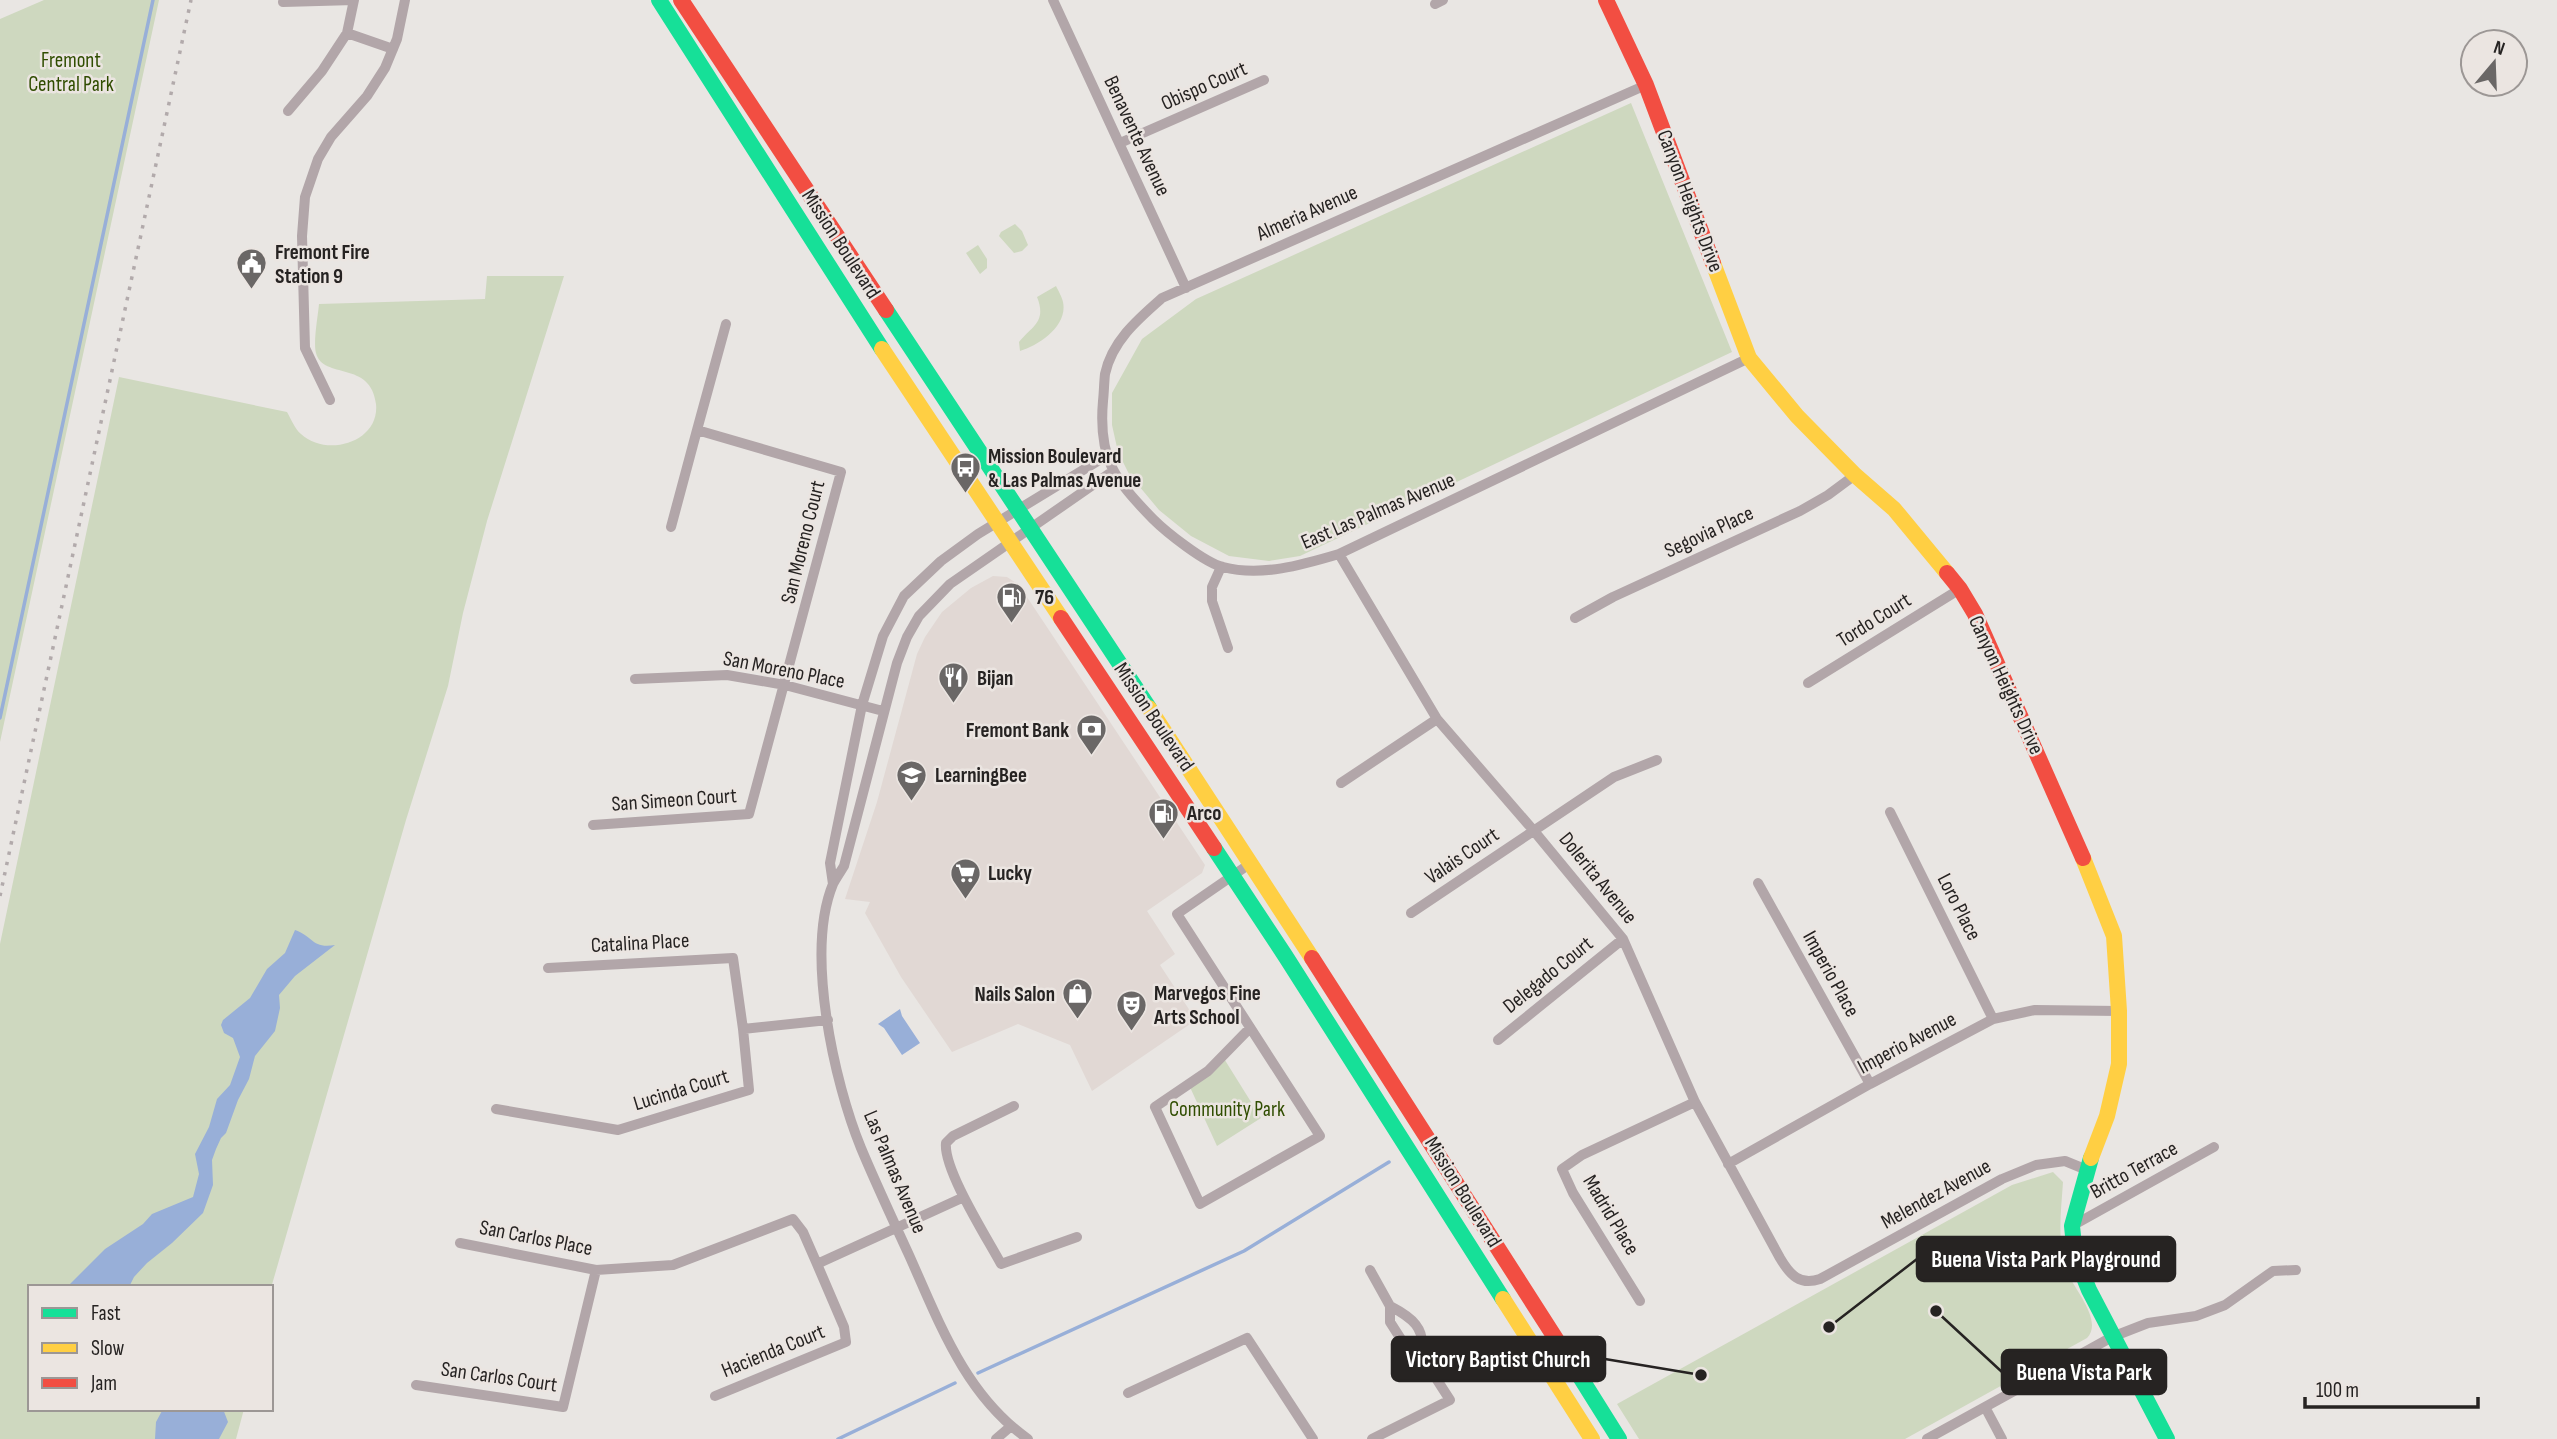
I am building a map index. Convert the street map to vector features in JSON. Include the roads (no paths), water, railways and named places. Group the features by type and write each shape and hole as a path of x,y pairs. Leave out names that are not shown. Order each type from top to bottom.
{"main road":[{"name":"Mission Boulevard","path":"659,0 732,111 824,261 1232,876 1592,1439"},
{"name":"Mission Boulevard","path":"681,0 1251,863 1619,1439"},
{"name":"Canyon Heights Drive","path":"1606,0 1646,85 1749,358 1797,416 1855,475 1894,509 1960,589 1975,614 2077,842 2114,936 2119,1064 2107,1116 2087,1170 2072,1226 2075,1255 2112,1338 2167,1439"}],"street":[{"path":"283,2 354,0 347,33 322,71 288,111"},
{"path":"330,400 304,348 302,236 305,197 318,159 331,137 380,78 393,49 405,0"},
{"name":"Benavente Avenue","path":"1054,0 1186,288"},
{"path":"347,33 393,49"},
{"name":"Obispo Court","path":"1120,144 1264,80"},
{"name":"Almeria Avenue","path":"1113,471 1102,442 1105,374 1111,356 1134,322 1162,298 1646,85"},
{"path":"671,527 726,324"},
{"name":"East Las Palmas Avenue","path":"1113,471 1160,526 1222,567 1259,570 1293,568 1339,554 1749,358"},
{"name":"San Moreno Court","path":"697,430 841,472 785,685"},
{"path":"1018,511 1106,456"},
{"path":"1011,542 1113,471"},
{"name":"Segovia Place","path":"1576,618 1614,597 1800,511 1855,475"},
{"name":"Las Palmas Avenue","path":"1018,511 978,534 941,561 904,596 883,636 862,705 830,863 833,884 822,941 824,992 833,1054 845,1103 860,1147 952,1350 987,1402 1010,1427 1028,1439"},
{"name":"Las Palmas Avenue","path":"833,884 844,866 883,711 907,637 919,616 950,584 1011,542"},
{"name":"Dolerita Avenue","path":"1339,554 1437,719 1623,939 1695,1102 1728,1164 1785,1268 1794,1278 1809,1282"},
{"path":"1222,567 1212,587 1212,601 1228,648"},
{"name":"Tordo Court","path":"1808,683 1960,589"},
{"name":"San Moreno Place","path":"635,679 727,675 785,685 883,711"},
{"name":"San Simeon Court","path":"593,825 750,814 785,685"},
{"path":"1341,783 1437,719"},
{"name":"Valais Court","path":"1411,913 1614,777 1657,760"},
{"name":"Loro Place","path":"1890,812 1993,1019"},
{"path":"1250,1028 1208,1071 1155,1107 1200,1204 1321,1136 1177,914 1251,863"},
{"name":"Imperio Place","path":"1758,883 1870,1084"},
{"name":"Delegado Court","path":"1498,1040 1623,939"},
{"name":"Catalina Place","path":"548,968 733,958"},
{"name":"Lucinda Court","path":"496,1108 618,1130 749,1090 733,958"},
{"name":"Imperio Avenue","path":"1728,1164 1993,1019 2035,1010 2119,1011"},
{"path":"743,1029 828,1020"},
{"name":"Madrid Place","path":"1640,1301 1573,1193 1562,1169 1582,1155 1695,1102"},
{"path":"1014,1106 953,1136 946,1143 945,1152 964,1197 1001,1264 1077,1237"},
{"name":"Britto Terrace","path":"2072,1226 2214,1147"},
{"name":"Melendez Avenue","path":"1809,1282 1824,1278 2002,1179 2036,1165 2065,1161 2087,1170"},
{"path":"817,1264 964,1197"},
{"name":"San Carlos Place","path":"460,1243 597,1270 673,1265 793,1219 803,1232 817,1264"},
{"name":"Hacienda Court","path":"715,1396 846,1342 844,1327 817,1264"},
{"name":"San Carlos Court","path":"416,1385 563,1407 597,1270"},
{"path":"1370,1270 1390,1306 1390,1322 1395,1331 1406,1347 1421,1355 1450,1401 1371,1439"},
{"path":"1927,1439 2112,1338 2147,1323 2196,1316 2225,1305 2273,1271 2296,1270"},
{"path":"1390,1306 1410,1316 1419,1329 1423,1344 1421,1355"},
{"path":"1128,1393 1247,1338 1313,1439"},
{"path":"1985,1407 2002,1439"},
{"path":"996,1439 1010,1427"}],"water":[{"path":"295,930 317,944 335,945 295,976 279,995 280,1008 275,1031 255,1056 249,1079 212,1160 213,1185 203,1213 147,1263 130,1285 69,1285 105,1249 143,1224 152,1214 193,1197 199,1174 195,1154 209,1127 217,1099 230,1085 240,1057 233,1038 224,1033 221,1025 223,1020 250,998 267,969 285,953"},
{"path":"900,1009 920,1043 902,1055 884,1028 878,1024"},
{"path":"162,1411 224,1411 228,1422 219,1439 155,1439 156,1422"}],"waterway":[{"path":"0,718 153,0"},
{"path":"978,1373 1244,1251 1389,1162"},
{"path":"838,1439 955,1383"}],"railway":[{"path":"0,896 191,0"}],"place":[{"name":"Fremont Fire Station 9","path":"252,291"},
{"name":"Mission Boulevard & Las Palmas Avenue","path":"965,495"},
{"name":"76","path":"1012,624"},
{"name":"Bijan","path":"954,705"},
{"name":"Fremont Bank","path":"1092,757"},
{"name":"LearningBee","path":"912,802"},
{"name":"Arco","path":"1164,840"},
{"name":"Lucky","path":"965,900"},
{"name":"Nails Salon","path":"1078,1021"},
{"name":"Marvegos Fine Arts School","path":"1131,1032"},
{"name":"Buena Vista Park","path":"1936,1311"},
{"name":"Buena Vista Park Playground","path":"1829,1327"},
{"name":"Victory Baptist Church","path":"1701,1375"}],"park label":[{"name":"Fremont Central Park","path":"71,72"},
{"name":"Community Park","path":"1227,1109"}]}
